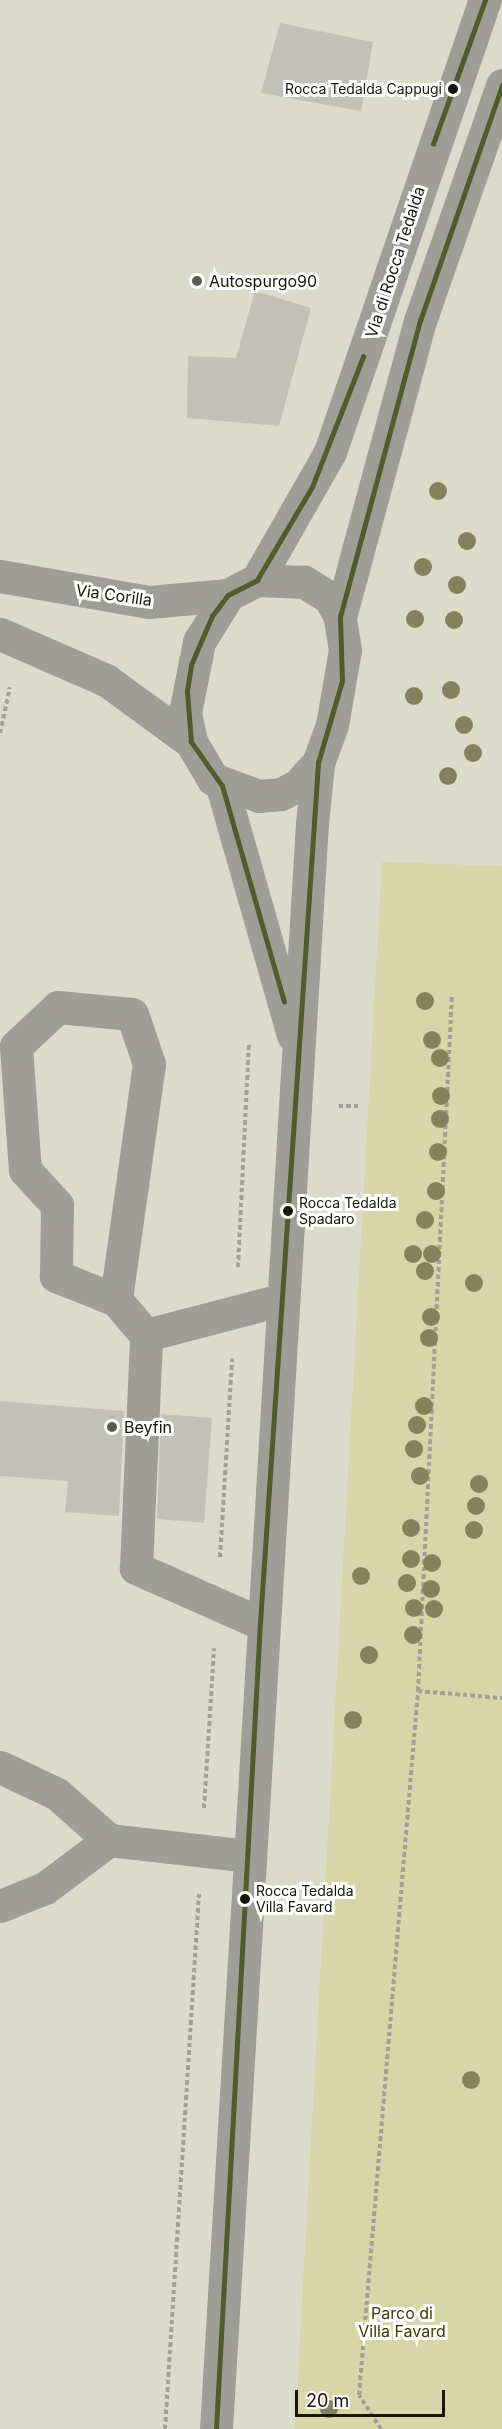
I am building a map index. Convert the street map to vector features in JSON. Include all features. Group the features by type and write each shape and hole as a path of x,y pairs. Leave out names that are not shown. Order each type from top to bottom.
{"street":[{"name":"Via di Rocca Tedalda","path":"257,580 330,452 485,0"},
{"path":"216,2429 250,1856 260,1623 280,1300 300,1060 318,763 342,681 340,617 420,321 502,85"},
{"name":"Via Corilla","path":"0,576 149,602 228,596"},
{"path":"191,742 185,713 191,665 228,596 257,580 304,582 330,598 340,617"},
{"path":"0,634 106,680 191,742 222,786 300,1060"},
{"path":"222,786 259,796 281,794 318,763"},
{"path":"116,1300 149,1064 132,1014 58,1007 16,1046 25,1170 57,1205 56,1276 116,1300 146,1335 136,1568 260,1623"},
{"path":"146,1335 280,1300"},
{"path":"0,1767 57,1794 109,1840 250,1856"},
{"path":"0,1906 45,1888 109,1840"}],"path":[{"path":"381,2429 359,2395 418,1691 452,994"},
{"path":"238,1271 249,1036"},
{"path":"219,1570 233,1355"},
{"path":"203,1820 215,1641"},
{"path":"418,1691 502,1698"},
{"path":"165,2429 200,1880"}],"green space":[{"name":"Parco di Villa Favard","path":"382,862 502,866 502,2429 295,2429"}],"building":[{"path":"280,23 373,42 361,111 261,93"},
{"path":"255,291 311,308 279,426 187,418 188,356 236,358"},
{"path":"0,1401 124,1411 119,1516 65,1512 68,1481 0,1476"},
{"path":"161,1414 212,1418 204,1523 157,1519"}],"transit line":[{"path":"433,144 485,0"},
{"path":"216,2429 260,1623 318,763 342,681 340,617 420,321 502,85"},
{"path":"284,1002 222,786 191,742 187,691 191,665 212,616 228,595 257,580 312,487 363,357"}],"place":[{"name":"Rocca Tedalda Cappugi","path":"453,89"},
{"name":"Autospurgo90","path":"197,281"},
{"name":"Rocca Tedalda Spadaro","path":"288,1211"},
{"name":"Beyfin","path":"112,1427"},
{"name":"Rocca Tedalda Villa Favard","path":"245,1899"}]}
